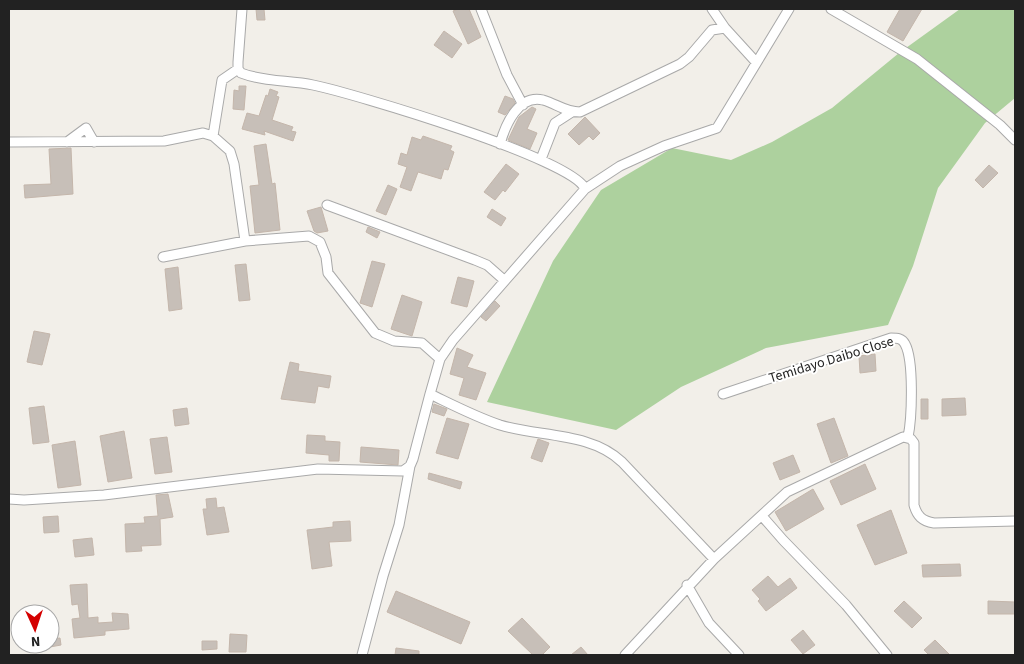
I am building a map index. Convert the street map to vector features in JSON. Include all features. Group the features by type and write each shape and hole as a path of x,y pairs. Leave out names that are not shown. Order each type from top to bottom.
{"street":[{"path":"238,69 242,9"},
{"path":"481,9 507,75 523,105"},
{"path":"712,9 725,28 756,62"},
{"path":"362,655 382,576 400,525 410,466 440,359 504,280 586,188 620,166 664,146 717,128 789,9"},
{"path":"831,9 917,59 1000,125 1015,140"},
{"path":"500,144 505,128 523,105 532,100 544,100 572,112 580,112 680,64 689,57 712,30 725,28"},
{"path":"213,136 222,80 238,69"},
{"path":"238,69 246,75 322,88 450,125 541,160 579,180 586,188"},
{"path":"541,160 555,122 572,112"},
{"path":"66,142 86,128 94,142"},
{"path":"9,142 164,141 203,133 213,136 230,151 234,164 245,241"},
{"path":"327,205 475,260 487,266 504,280"},
{"path":"163,257 245,241 309,236 320,242 326,257 328,273 375,333 394,341 422,343 440,359"},
{"name":"Temidayo Daibo Close","path":"723,394 892,338 899,338 904,342 907,350 912,388 908,437"},
{"path":"430,394 502,425 584,442 607,451 622,462 714,559"},
{"path":"625,655 687,585 794,488 897,438 908,437 914,443 914,505 917,514 922,519 934,523 1015,521"},
{"path":"9,498 24,500 104,495 318,469 403,471 410,466"},
{"path":"762,516 846,605 887,655"},
{"path":"687,585 708,623 739,655"}],"green space":[{"path":"960,9 1015,9 1015,98 985,123 938,188 913,266 888,325 766,348 681,387 616,430 487,402 553,261 601,190 672,148 731,160 772,142 832,108 899,53"}],"building":[{"path":"256,9 264,9 265,20 257,20"},
{"path":"469,9 481,37 468,44 453,11"},
{"path":"900,9 922,9 903,41 887,32"},
{"path":"444,31 462,44 452,58 434,45"},
{"path":"239,86 246,86 244,110 233,109 234,90 239,91"},
{"path":"270,89 278,92 276,96 279,97 272,120 293,127 291,131 296,132 293,141 264,131 265,135 242,129 247,113 259,116"},
{"path":"505,96 513,99 515,103 505,115 498,112"},
{"path":"532,107 536,109 527,129 537,133 530,149 508,140 519,117"},
{"path":"585,117 600,133 593,140 589,136 579,145 568,134"},
{"path":"423,136 452,146 450,150 454,152 448,170 444,169 441,179 418,172 411,191 400,187 407,167 398,164 401,153 407,155 412,137 421,140"},
{"path":"266,144 272,184 275,183 280,230 255,233 250,186 259,185 254,146"},
{"path":"71,148 73,194 25,198 24,185 51,184 49,149"},
{"path":"506,164 519,174 505,192 503,190 495,200 484,192"},
{"path":"989,165 998,173 983,188 975,180"},
{"path":"388,185 397,189 386,215 376,211"},
{"path":"321,207 328,231 317,233 314,231 307,211"},
{"path":"492,209 506,218 501,226 487,217"},
{"path":"368,227 380,232 377,238 366,232"},
{"path":"372,261 385,264 372,307 360,303"},
{"path":"246,264 250,300 239,301 235,265"},
{"path":"178,267 182,309 169,311 165,269"},
{"path":"458,277 474,281 467,307 451,303"},
{"path":"402,295 422,302 412,336 391,329"},
{"path":"495,301 500,306 486,321 481,317"},
{"path":"34,331 50,334 42,365 27,362"},
{"path":"457,348 473,355 467,367 486,373 476,400 459,395 464,378 450,374"},
{"path":"875,354 876,371 860,373 859,356"},
{"path":"290,362 299,364 298,371 331,376 329,388 318,386 315,403 281,399"},
{"path":"965,398 966,415 942,416 942,399"},
{"path":"921,399 928,399 928,419 921,419"},
{"path":"434,404 447,409 444,416 432,412"},
{"path":"44,406 49,442 33,444 29,408"},
{"path":"187,408 189,424 175,426 173,410"},
{"path":"447,418 469,424 458,459 436,453"},
{"path":"834,418 848,456 831,463 817,424"},
{"path":"124,431 132,478 108,482 100,436"},
{"path":"307,435 325,436 325,441 340,442 339,461 329,461 329,455 306,453"},
{"path":"167,437 172,472 155,474 150,439"},
{"path":"538,439 549,443 542,462 531,458"},
{"path":"75,441 81,485 58,488 52,445"},
{"path":"361,447 399,450 398,465 360,462"},
{"path":"793,455 800,472 780,480 773,463"},
{"path":"865,464 876,489 841,505 830,481"},
{"path":"429,473 462,482 460,489 428,479"},
{"path":"813,489 824,509 786,531 775,512"},
{"path":"168,494 173,517 160,519 161,545 141,546 142,551 126,552 125,524 145,523 144,517 158,516 156,495"},
{"path":"216,498 217,508 224,507 229,532 207,535 203,509 207,509 206,499"},
{"path":"891,510 907,553 875,565 857,525"},
{"path":"58,516 59,532 44,533 43,517"},
{"path":"350,521 351,541 329,542 332,566 312,569 307,530 333,527 333,522"},
{"path":"92,538 94,555 75,557 73,540"},
{"path":"960,564 961,576 923,577 922,565"},
{"path":"768,576 778,587 790,578 797,588 766,611 758,601 760,599 752,590"},
{"path":"87,584 88,618 98,617 98,623 113,622 112,613 128,614 129,629 105,631 105,635 74,638 72,619 80,618 78,604 72,605 70,585"},
{"path":"396,591 470,622 461,644 387,612"},
{"path":"904,601 922,618 912,628 894,611"},
{"path":"988,601 1015,602 1015,614 988,614"},
{"path":"522,618 550,647 542,655 533,655 508,631"},
{"path":"803,630 815,645 803,654 791,640"},
{"path":"230,634 247,635 246,652 229,652"},
{"path":"935,640 950,655 929,655 924,650"},
{"path":"202,641 217,641 217,649 202,650"},
{"path":"581,647 588,655 571,655"},
{"path":"396,648 419,651 419,655 395,655"}]}
